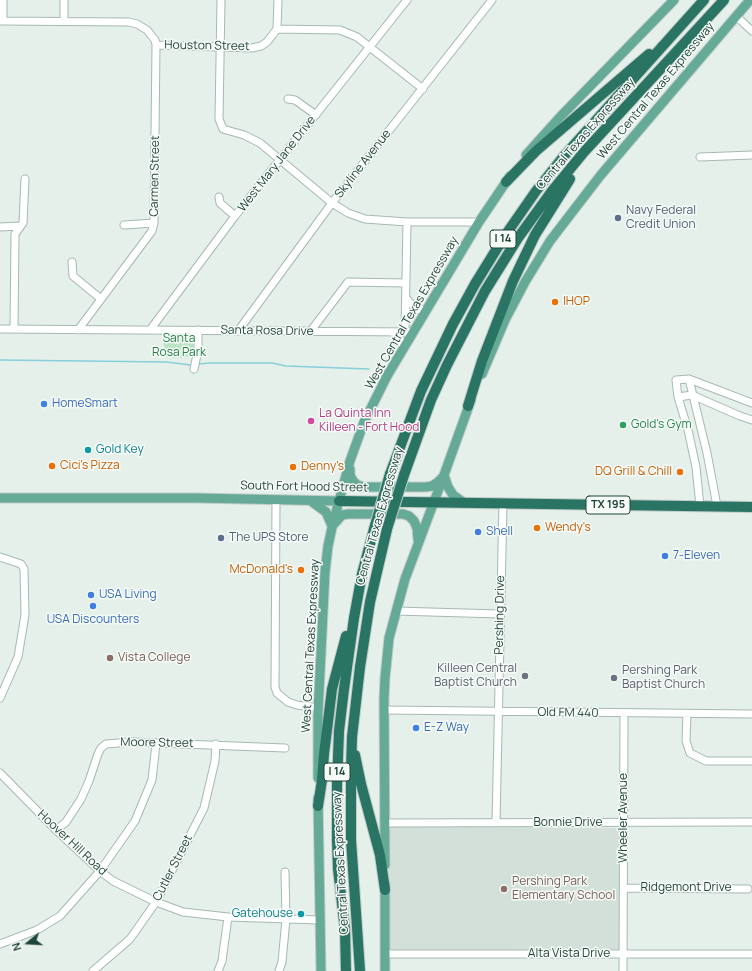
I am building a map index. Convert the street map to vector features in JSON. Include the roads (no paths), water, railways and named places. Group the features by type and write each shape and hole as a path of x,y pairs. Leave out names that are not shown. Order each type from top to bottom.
{"highway":[{"name":"Central Texas Expressway","path":"346,971 345,930 338,869 337,776 339,731 354,618 362,574 390,474 421,391 453,324 475,284 504,237 536,191 564,156 704,0"},
{"name":"Central Texas Expressway","path":"360,971 351,840 351,770 352,737 360,667 370,602 387,529 404,475 431,400 476,308 518,238 552,191 584,152 724,0"},
{"path":"506,182 536,152 641,61 670,39"},
{"path":"468,406 497,321 521,264 535,235 577,168 584,152"},
{"name":"South Fort Hood Street","path":"339,501 752,506"},
{"path":"318,806 332,689 362,574"},
{"path":"352,737 361,784 380,856 385,890"}],"main road":[{"name":"West Central Texas Expressway","path":"321,971 318,806 319,708 328,546 350,461 364,422 387,376 404,348 409,332 427,308 479,222 521,161 544,134 674,0"},
{"name":"West Central Texas Expressway","path":"385,971 384,710 389,638 405,579 468,406 505,320 525,282 550,241 604,171 750,0"},
{"path":"350,461 350,475 357,486 426,487 432,486 444,475"},
{"path":"444,475 448,487 453,495 464,503"},
{"name":"South Fort Hood Street","path":"0,498 339,501"},
{"path":"311,501 326,512 332,526 342,515 348,514 403,514 410,516 417,528 418,542"}],"street":[{"path":"1,21 3,0"},
{"path":"64,0 64,20"},
{"path":"221,0 219,119 223,129 244,135 260,143 332,203 348,213 365,218 407,222 479,222"},
{"path":"278,0 277,29 340,30 357,37 422,89"},
{"name":"West Mary Jane Drive","path":"150,330 236,216 407,0"},
{"name":"Skyline Avenue","path":"238,331 332,203 492,0"},
{"path":"736,16 752,31"},
{"name":"Houston Street","path":"1,21 64,20 129,22 137,24 147,30 155,40 156,45 252,48 261,46 277,29"},
{"name":"Carmen Street","path":"78,330 152,231 154,224 156,45"},
{"path":"288,99 295,100 316,115"},
{"path":"700,157 752,155"},
{"path":"14,329 15,234 23,223 25,179"},
{"path":"219,197 220,203 236,216"},
{"path":"407,222 406,298 409,332"},
{"path":"124,225 154,224"},
{"path":"0,227 20,226"},
{"path":"72,262 73,276 101,299"},
{"path":"310,332 348,282 406,283"},
{"path":"406,298 417,309 421,310 427,308"},
{"name":"Santa Rosa Drive","path":"0,329 409,332"},
{"path":"194,369 198,350 198,330"},
{"path":"392,332 400,339 404,348"},
{"path":"689,379 707,453 717,506"},
{"path":"700,506 696,466 688,430 678,397 676,380 689,379 752,403"},
{"path":"678,397 692,395 752,420"},
{"path":"276,500 275,687 277,692 288,702 297,705 319,708"},
{"name":"Pershing Drive","path":"496,823 499,614 503,503"},
{"path":"0,557 21,564 24,569 25,615 18,657 0,698"},
{"path":"396,611 499,614"},
{"name":"Old FM 440","path":"384,710 752,714"},
{"name":"Wheeler Avenue","path":"623,971 624,713"},
{"path":"686,714 686,741 690,753 706,761 752,761"},
{"name":"Moore Street","path":"56,830 66,822 81,798 101,748 106,744 132,742 156,744 216,744 285,748"},
{"path":"0,944 37,930 60,916 100,871 135,821 152,780 156,744"},
{"name":"Cutler Street","path":"93,971 130,939 156,902 204,808 215,761 216,744"},
{"name":"Hoover Hill Road","path":"0,773 56,830 100,871 113,881 156,902 183,912 228,917 319,920"},
{"name":"Bonnie Drive","path":"384,823 752,822"},
{"path":"279,971 282,962 286,919 286,872"},
{"name":"Ridgemont Drive","path":"624,888 748,889"},
{"path":"218,971 222,961 228,917"},
{"name":"Alta Vista Drive","path":"385,954 752,954"}],"waterway":[{"path":"0,360 166,362 191,365"},
{"path":"198,364 272,363 286,366 369,369"}],"place":[{"name":"Navy Federal Credit Union","path":"618,218"},
{"name":"IHOP","path":"555,302"},
{"name":"HomeSmart","path":"44,404"},
{"name":"La Quinta Inn Killeen - Fort Hood","path":"311,421"},
{"name":"Gold's Gym","path":"623,425"},
{"name":"Gold Key","path":"88,450"},
{"name":"Cici's Pizza","path":"52,466"},
{"name":"Denny's","path":"293,467"},
{"name":"DQ Grill & Chill","path":"680,472"},
{"name":"Wendy's","path":"537,528"},
{"name":"Shell","path":"478,532"},
{"name":"The UPS Store","path":"221,538"},
{"name":"7-Eleven","path":"665,556"},
{"name":"McDonald's","path":"301,570"},
{"name":"USA Living","path":"91,595"},
{"name":"USA Discounters","path":"93,606"},
{"name":"Vista College","path":"110,658"},
{"name":"Killeen Central Baptist Church","path":"525,676"},
{"name":"Pershing Park Baptist Church","path":"614,678"},
{"name":"E-Z Way","path":"416,728"},
{"name":"Pershing Park Elementary School","path":"504,889"},
{"name":"Gatehouse","path":"301,914"}],"park label":[{"name":"Santa Rosa Park","path":"179,346"}]}
